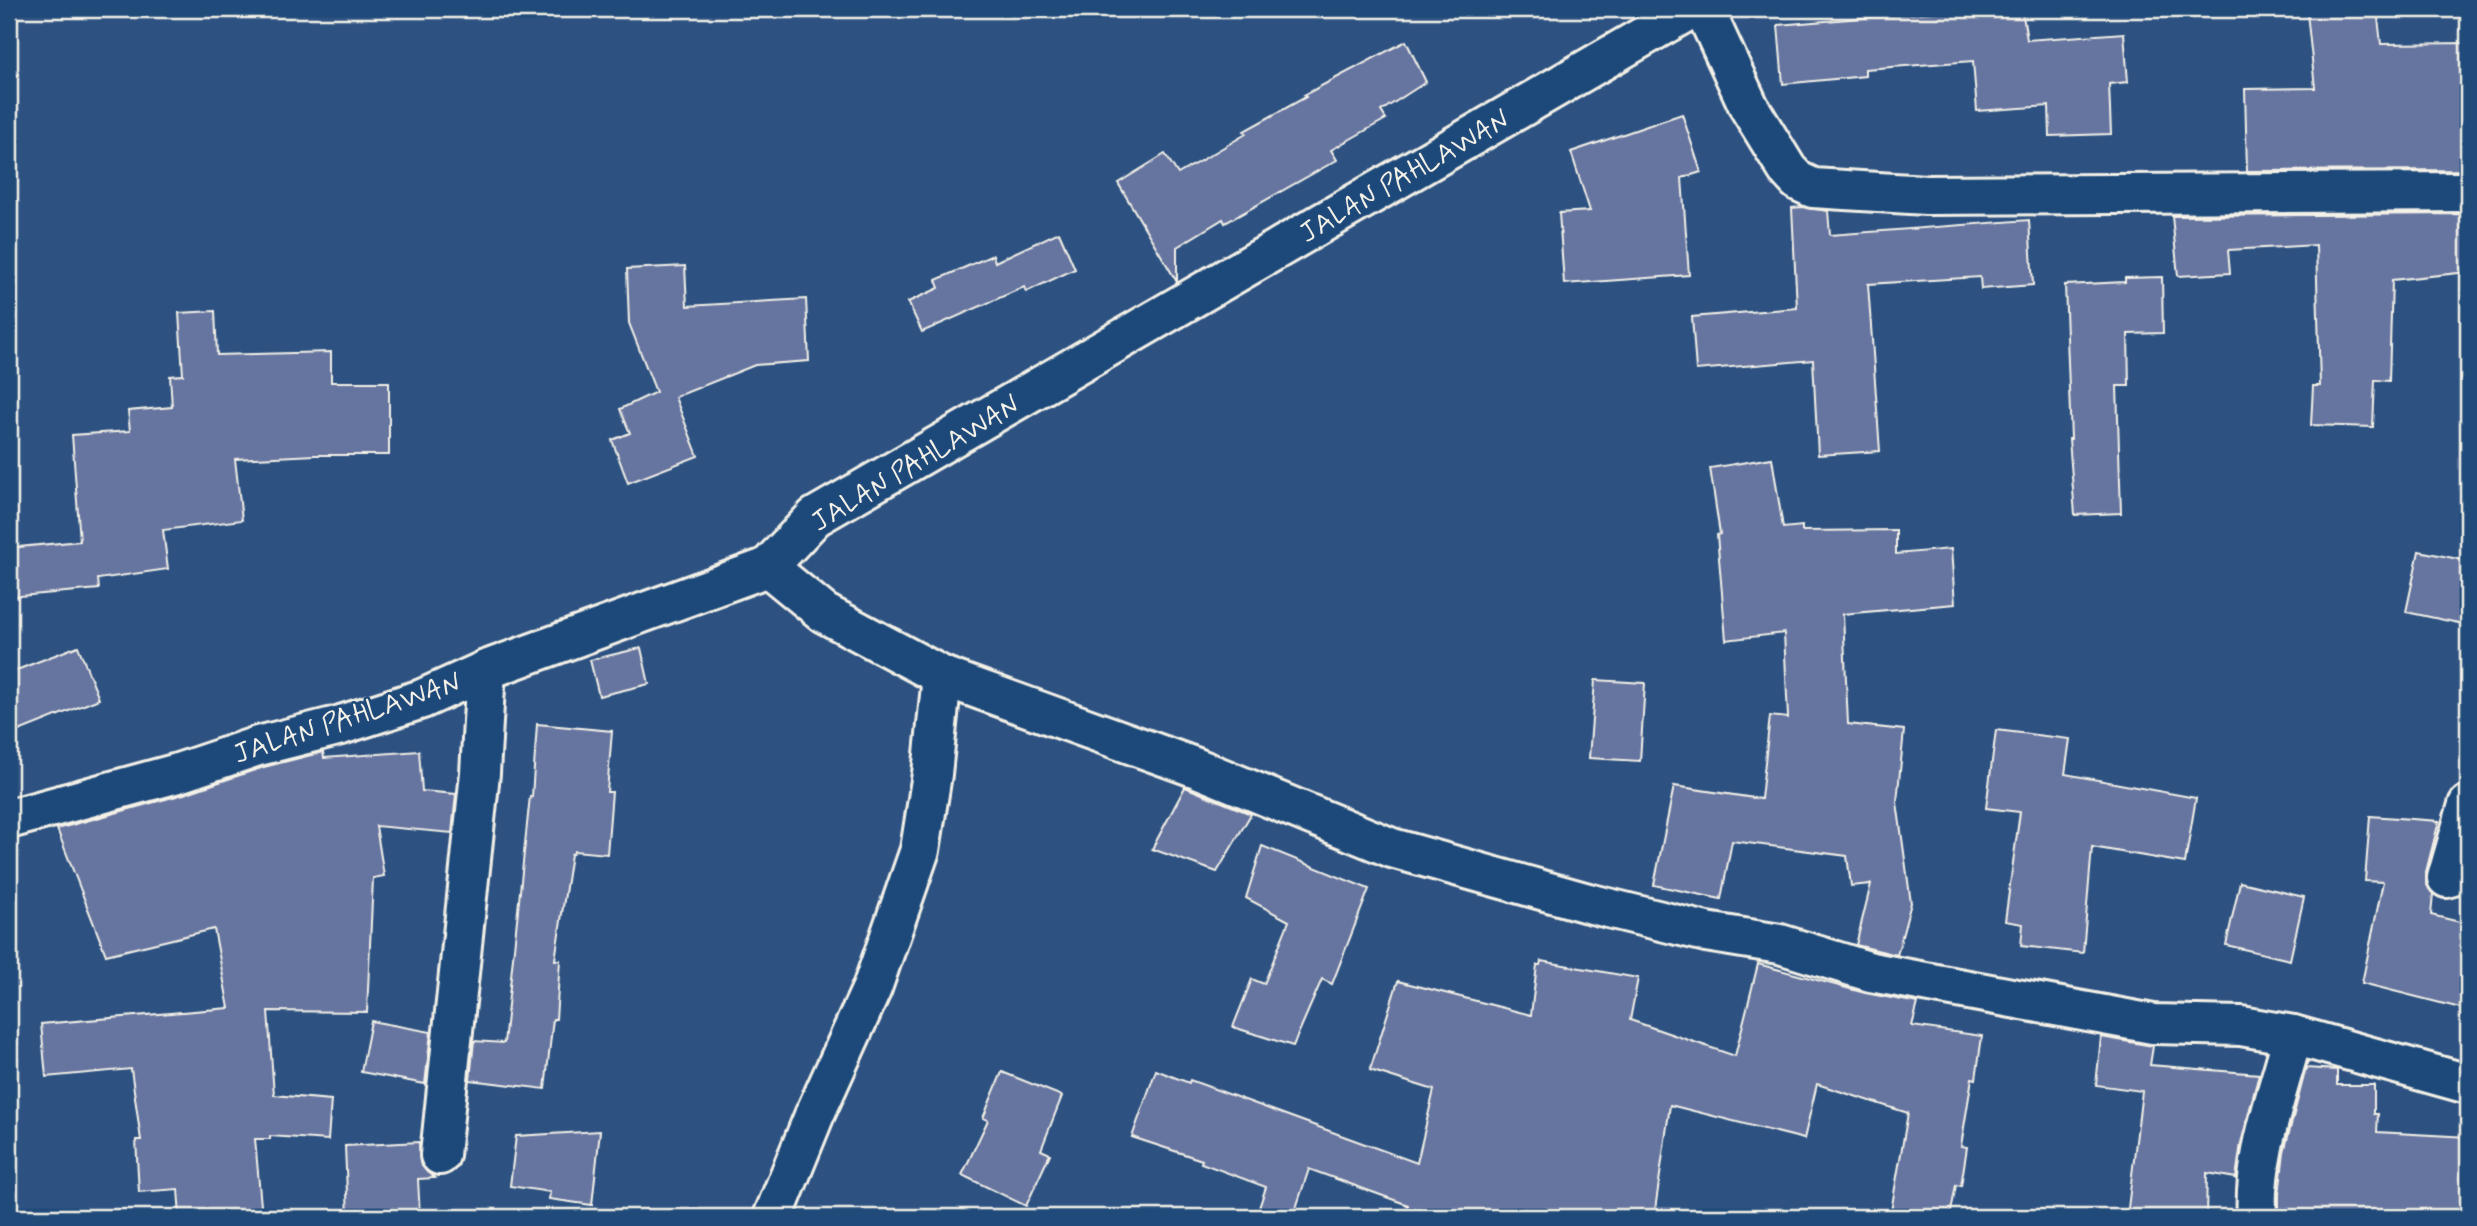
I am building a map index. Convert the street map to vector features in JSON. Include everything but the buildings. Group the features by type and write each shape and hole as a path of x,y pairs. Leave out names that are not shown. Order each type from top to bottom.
{"street":[{"name":"JALAN PAHLAWAN","path":"9,819 178,773 258,746 341,725 422,699 486,670 768,567 815,517 1691,9"},
{"path":"1704,9 1749,107 1787,169 1798,181 1813,188 1927,195 2468,192"},
{"path":"768,567 824,613 942,676 1197,768 1392,848 1706,932 1780,944 1871,972 2153,1024 2241,1026 2293,1035 2468,1084"},
{"path":"440,1155 479,786 486,670"},
{"path":"773,1217 814,1116 872,988 920,850 932,774 942,676"},
{"path":"2447,878 2468,805"},
{"path":"2257,1217 2256,1193 2266,1140 2293,1035"}]}
